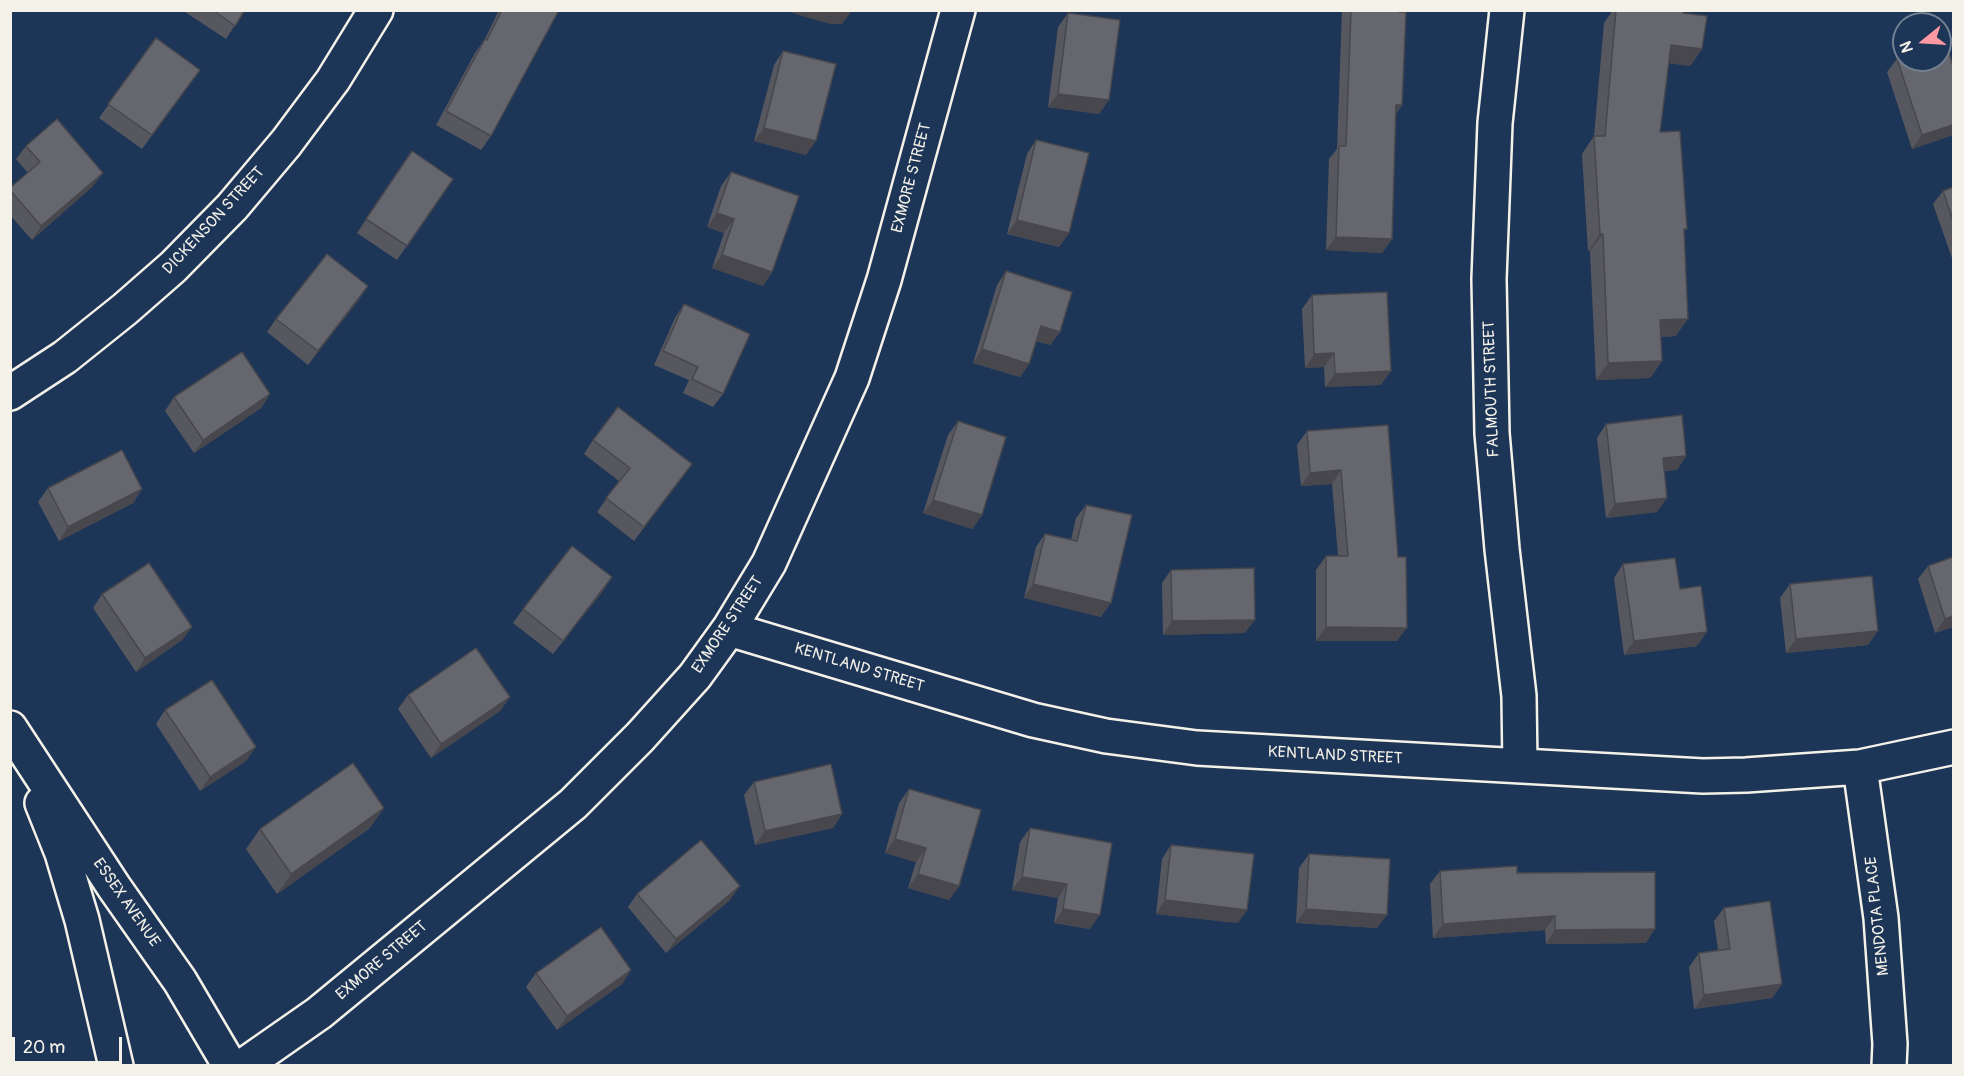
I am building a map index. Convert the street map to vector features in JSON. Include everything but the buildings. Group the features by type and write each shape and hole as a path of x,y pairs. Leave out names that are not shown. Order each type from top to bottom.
{"street":[{"name":"DICKENSON STREET","path":"10,393 64,357 125,309 173,267 232,207 286,143 326,89 376,10"},
{"name":"EXMORE STREET","path":"243,1065 319,1013 573,804 695,676 729,629 769,563 852,378 885,280 958,10"},
{"name":"FALMOUTH STREET","path":"1507,10 1495,123 1489,279 1492,433 1502,549 1519,696 1520,766"},
{"name":"KENTLAND STREET","path":"729,629 1033,720 1106,736 1197,748 1703,776 1860,767 1953,747"},
{"name":"ESSEX AVENUE","path":"15,735 62,853 79,909 116,1065"},
{"name":"ESSEX AVENUE","path":"15,735 114,887 180,981 230,1065"},
{"name":"MENDOTA PLACE","path":"1860,767 1881,918 1890,1044 1889,1065"}]}
